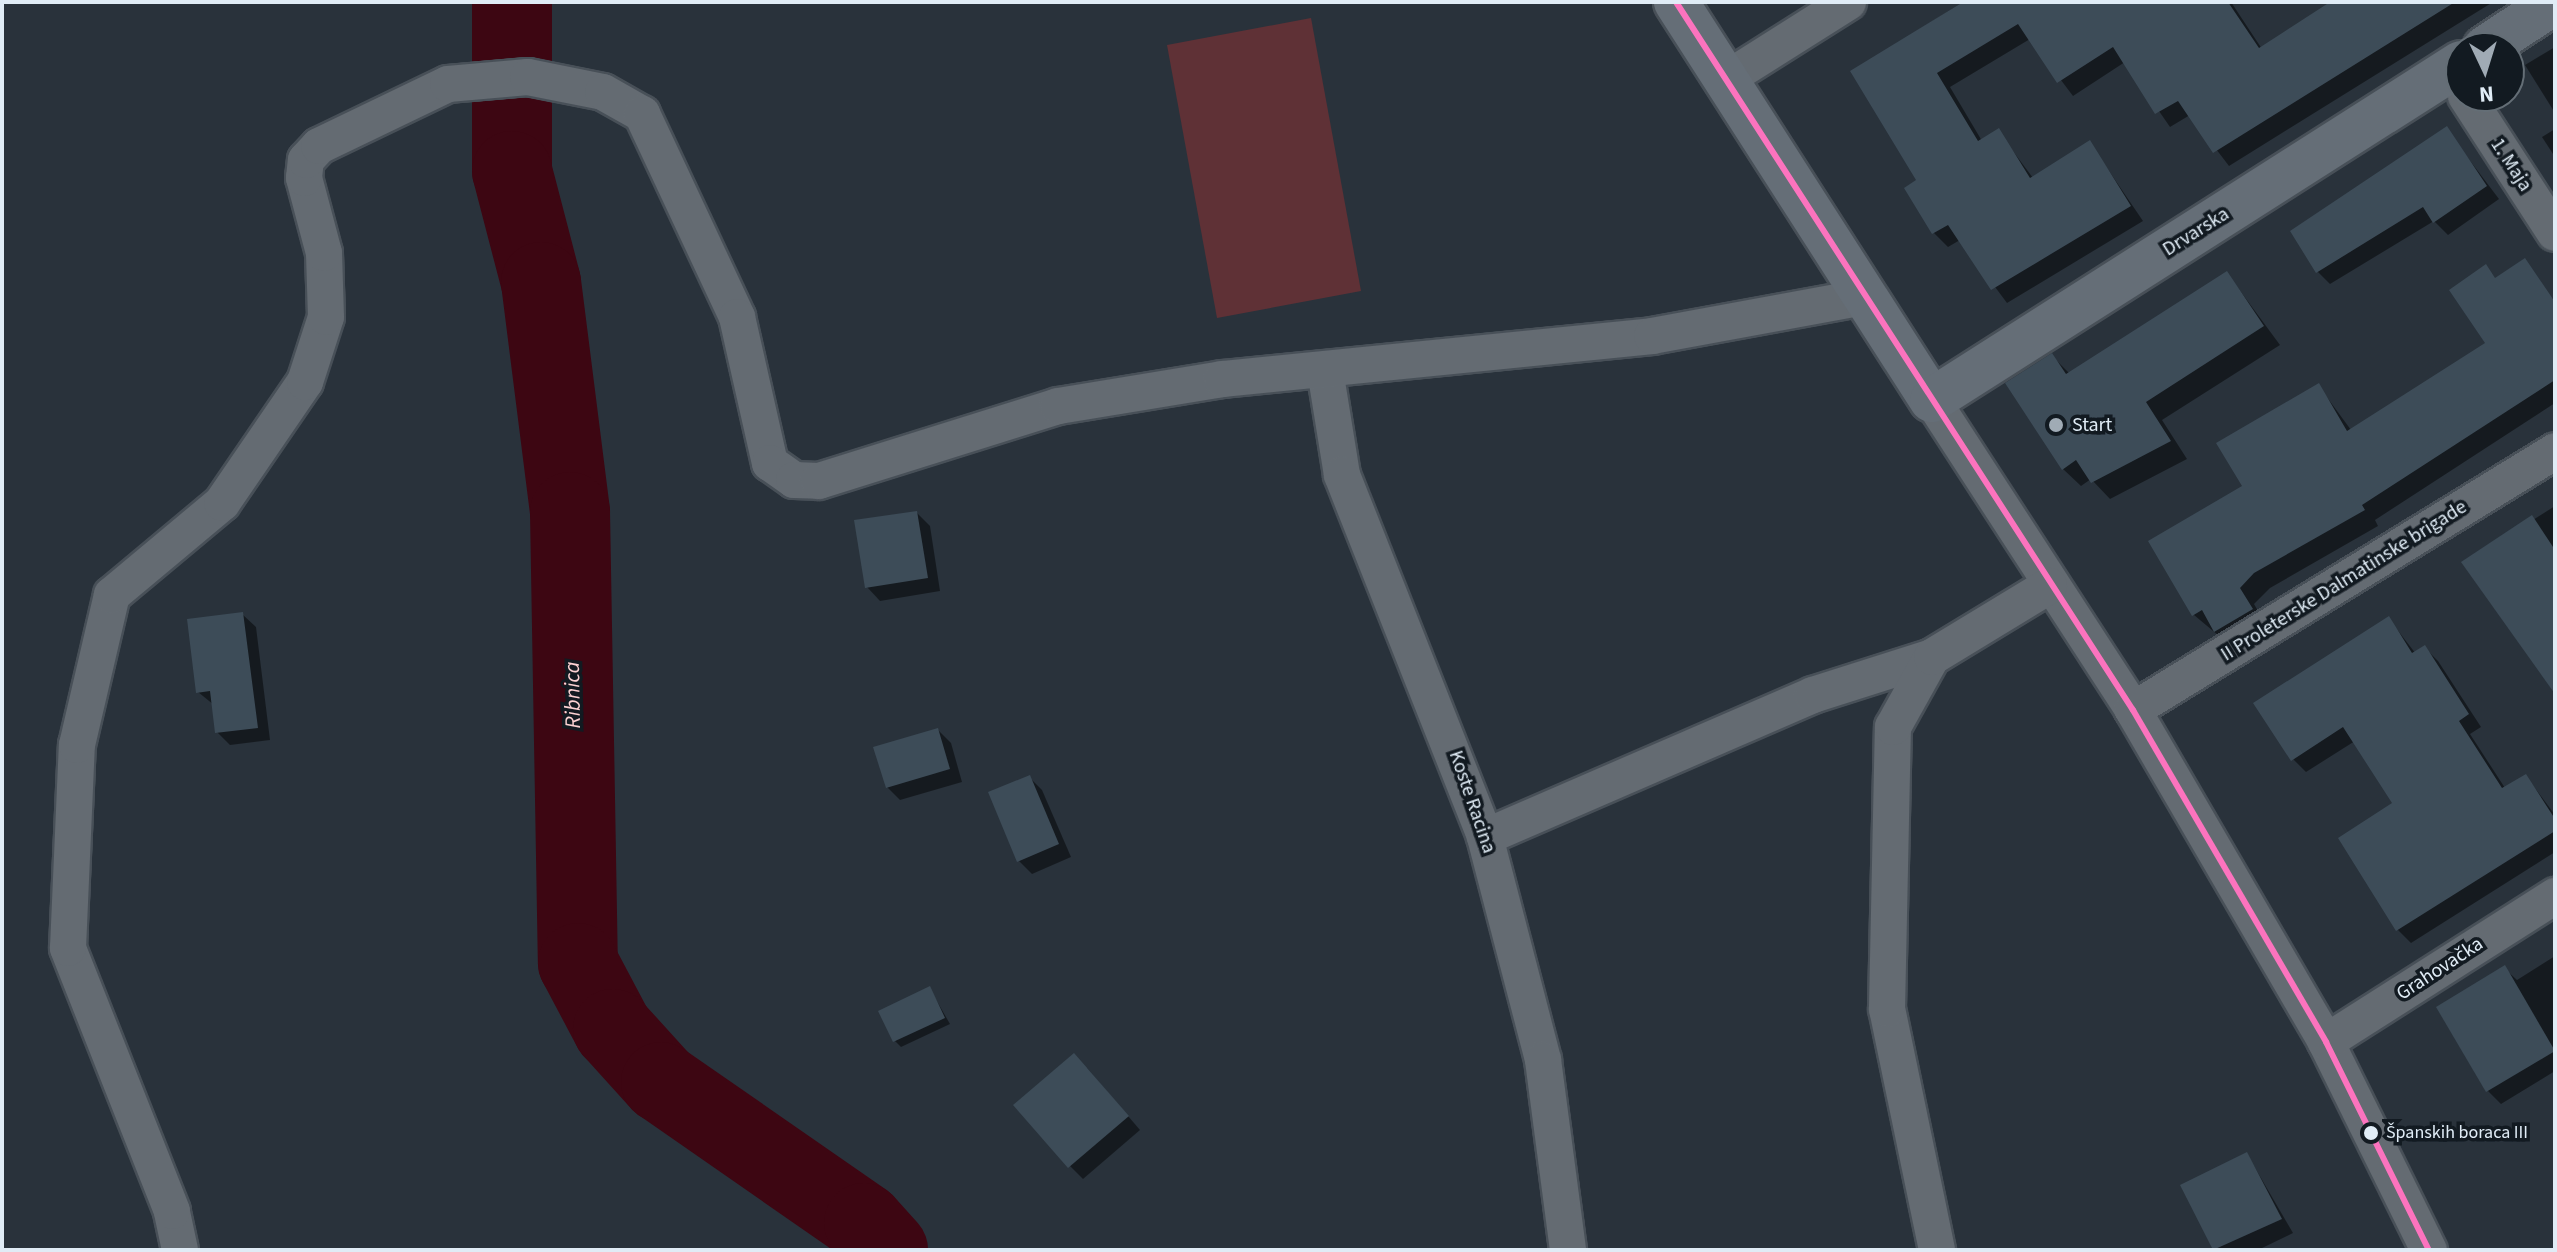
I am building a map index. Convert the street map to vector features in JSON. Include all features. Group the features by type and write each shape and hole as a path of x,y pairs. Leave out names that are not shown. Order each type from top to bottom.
{"main road":[{"path":"1676,2 1728,78 1932,400"},
{"name":"Drvarska","path":"2517,32 2555,2"},
{"name":"Drvarska","path":"1932,400 2445,85"}],"street":[{"path":"1728,78 1848,2"},
{"path":"180,1250 172,1211 68,948 77,745 112,595 222,503 305,382 326,317 306,160 319,146 448,84 528,77 603,92 642,114 737,317 770,463 794,480 819,481 1058,406 1325,370 1652,336 1865,297"},
{"name":"1. Maja","path":"2487,112 2555,233"},
{"name":"Koste Racina","path":"1325,370 1342,475 1485,837 1543,1060 1568,1250"},
{"path":"1932,400 2049,586 2133,710 2326,1042 2429,1250"},
{"name":"II Proleterske Dalmatinske brigade","path":"2133,710 2555,451"},
{"path":"1485,837 1813,695 1932,657 2049,586"},
{"path":"1932,657 1893,727 1887,1009 1937,1250"},
{"name":"Grahovačka","path":"2326,1042 2555,896"}],"shaded area":[{"path":"1311,18 1361,291 1217,318 1167,45"}],"building":[{"path":"1963,2 2228,2 2259,48 2330,2 2455,2 2213,153 2178,101 2155,114 2113,47 2057,83 2018,24 1937,73 1978,141 1999,128 2030,178 2090,140 2131,206 1991,290 1948,225 1932,234 1904,188 1916,180 1850,71"},
{"path":"2447,126 2487,186 2433,223 2423,207 2316,273 2290,231"},
{"path":"2525,258 2555,302 2555,380 2362,505 2365,510 2254,573 2240,588 2253,609 2214,632 2202,610 2192,616 2148,541 2242,486 2216,443 2319,383 2347,431 2485,343 2449,290 2486,264 2495,278"},
{"path":"2227,271 2264,326 2146,402 2171,441 2091,483 2076,460 2062,470 2005,383 2052,353 2066,374"},
{"path":"917,511 928,578 865,588 854,520"},
{"path":"2532,515 2555,550 2555,694 2461,562"},
{"path":"243,612 258,728 215,733 210,691 196,693 187,619"},
{"path":"2389,616 2412,653 2425,645 2469,714 2459,721 2502,788 2526,774 2555,819 2555,831 2396,931 2338,838 2392,803 2343,727 2291,761 2253,703"},
{"path":"938,728 950,769 886,788 873,747"},
{"path":"1030,775 1059,844 1017,862 988,792"},
{"path":"2505,965 2555,1051 2486,1092 2436,1007"},
{"path":"930,986 945,1018 893,1042 878,1011"},
{"path":"1074,1053 1129,1116 1068,1168 1013,1105"},
{"path":"2247,1152 2282,1219 2213,1250 2180,1185"}],"waterway":[{"name":"Ribnica","path":"512,2 512,171 541,282 570,512 578,963 613,1029 661,1082 864,1223 888,1250"}],"transit line":[{"path":"1676,2 2133,710 2326,1042 2429,1250"}],"place":[{"name":"Start","path":"2056,425"},
{"name":"Španskih boraca III","path":"2371,1133"}]}
